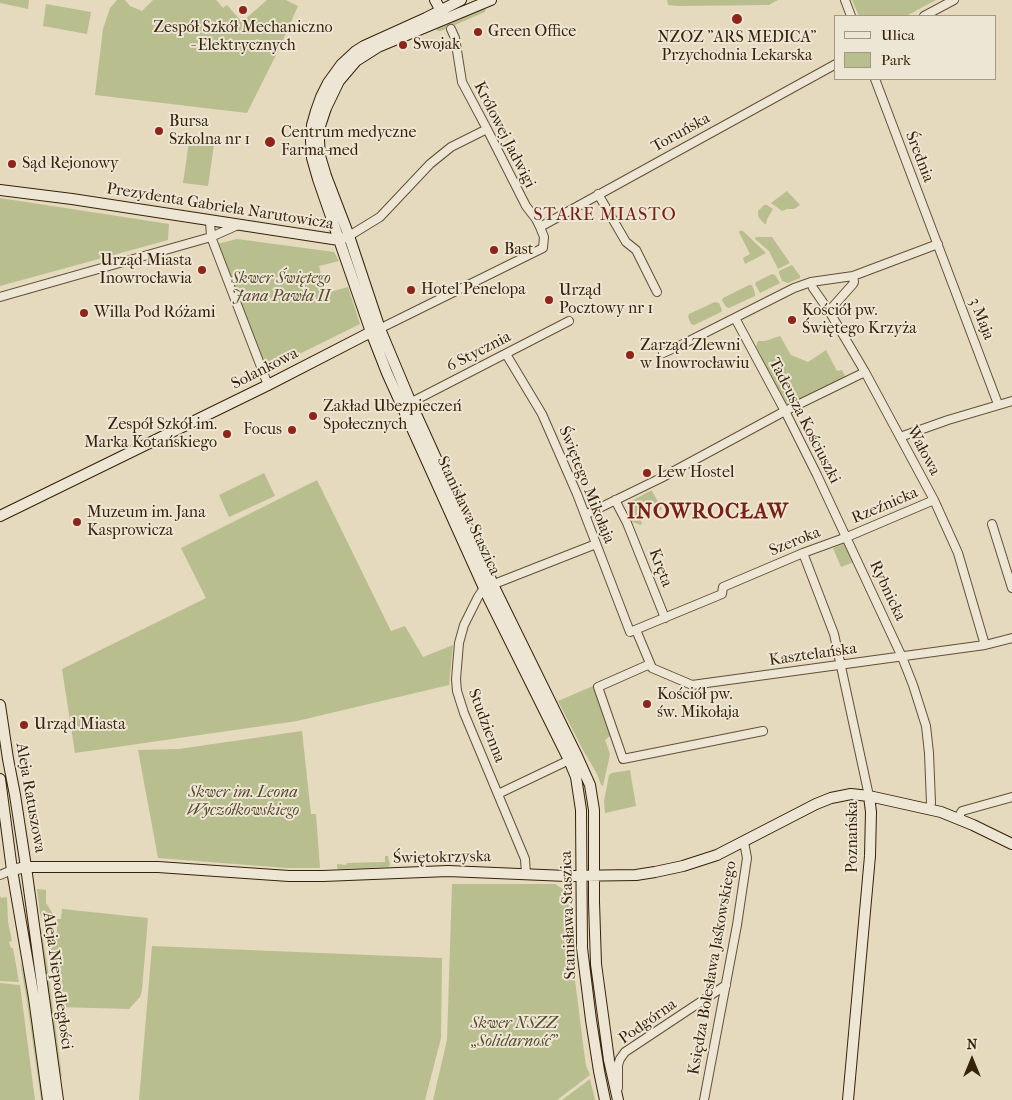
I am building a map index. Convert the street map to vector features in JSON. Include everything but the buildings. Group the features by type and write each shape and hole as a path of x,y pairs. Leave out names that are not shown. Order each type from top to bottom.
{"street":[{"path":"435,0 443,15"},
{"path":"443,15 462,0 468,10"},
{"path":"443,15 468,10 491,0"},
{"path":"845,0 851,15"},
{"path":"926,15 954,0"},
{"name":"Stanisława Staszica","path":"443,15 370,51 350,67 339,81 326,108 320,126 320,156 344,238 376,331 406,406 576,778 581,810 582,948 599,1071 605,1100"},
{"name":"Królowej Jadwigi","path":"451,29 455,38 462,82 526,206 540,226 544,237 543,248"},
{"name":"Toruńska","path":"540,226 834,65"},
{"name":"Średnia","path":"875,80 938,244"},
{"name":"Prezydenta Gabriela Narutowicza","path":"0,190 238,225 344,238 380,217 430,164 451,147 487,129"},
{"path":"598,194 626,242 636,250 657,292"},
{"path":"210,221 211,237 268,385"},
{"path":"0,297 211,237 238,225"},
{"path":"663,353 787,291 811,282 853,276 938,244"},
{"name":"3 Maja","path":"938,244 998,404"},
{"name":"Solankowa","path":"0,516 543,248"},
{"path":"829,312 854,282 853,276"},
{"name":"Wałowa","path":"811,282 865,372 934,500 958,553 985,645"},
{"name":"Tadeusza Kościuszki","path":"735,318 785,411 847,537"},
{"name":"6 Stycznia","path":"406,406 569,321"},
{"name":"Świętego Mikołaja","path":"506,354 542,414 633,631 650,664"},
{"path":"585,515 661,478 785,411 865,372"},
{"path":"900,437 1012,401"},
{"name":"Kręta","path":"616,500 665,618"},
{"name":"Rzeźnicka","path":"847,537 934,500"},
{"path":"992,524 1012,588"},
{"name":"Szeroka","path":"633,631 722,594 724,587 754,573 847,537"},
{"name":"Rybnicka","path":"847,537 902,656 926,726 931,803 929,809"},
{"path":"489,586 596,544"},
{"name":"Poznańska","path":"803,553 834,634 871,812 870,856 848,1100"},
{"name":"Stanisława Staszica","path":"489,586 587,776 592,794 594,810 596,964 607,1043 618,1100"},
{"name":"Studzienna","path":"489,586 478,597 464,625 459,643 456,679 464,713 526,859 526,874"},
{"name":"Kasztelańska","path":"650,664 652,668 692,685 985,645 1012,638"},
{"path":"650,664 598,687 623,759 763,732"},
{"name":"Aleja Ratuszowa","path":"0,704 4,760 15,795 26,867"},
{"path":"498,794 563,763"},
{"name":"Aleja Ratuszowa","path":"0,779 12,870"},
{"name":"Świętokrzyska","path":"0,875 26,867 158,867 289,876 448,871 582,876 636,875 683,866 717,855 807,808 831,798 851,794 929,809 958,818 1012,844"},
{"path":"958,818 962,811 1012,797"},
{"name":"Księdza Bolesława Jaśkowskiego","path":"704,1100 726,985 747,858 744,842"},
{"name":"Aleja Niepodległości","path":"26,867 58,1100"},
{"name":"Aleja Niepodległości","path":"12,870 34,998 48,1100"},
{"name":"Podgórna","path":"618,1100 618,1065 626,1052 726,985"}],"green space":[{"path":"0,0 29,0 28,9 0,3"},
{"path":"117,0 125,0 130,6 142,11 153,0 216,0 223,8 227,5 242,22 267,0 286,0 298,6 247,113 95,95 103,29 110,8"},
{"path":"667,0 778,0 769,5 679,6 668,5"},
{"path":"852,0 936,0 908,15 859,15"},
{"path":"46,4 91,12 87,34 43,26"},
{"path":"486,7 485,12 441,31 435,28"},
{"path":"190,135 215,138 208,186 183,183"},
{"path":"787,191 800,205 794,209 782,211 771,203"},
{"path":"0,198 169,224 168,240 0,286"},
{"path":"764,205 773,209 766,224 759,218 758,214 758,211"},
{"path":"741,230 766,253 745,264 743,258 750,254 739,232"},
{"path":"756,237 772,237 790,263 778,269 769,251 755,239"},
{"name":"Skwer Świętego Jana Pawła II","path":"237,239 334,252 339,261 319,266 326,293 348,287 360,324 267,370 217,244"},
{"path":"792,265 800,278 788,283 782,281 779,271"},
{"path":"772,274 775,275 780,283 760,293 755,284 756,282"},
{"path":"752,285 755,296 729,308 726,307 722,300 723,298"},
{"path":"715,302 719,303 721,312 694,325 691,324 688,317 689,314"},
{"path":"780,336 791,355 808,362 826,350 837,371 842,370 846,378 791,405 786,403 756,346 758,341 765,341"},
{"path":"264,473 275,496 229,517 219,495"},
{"path":"317,480 391,631 405,626 423,657 453,645 449,685 297,721 75,753 62,669 206,598 181,548"},
{"path":"652,491 662,509 641,520 642,524 640,525 631,521 637,520 630,506 626,504"},
{"path":"846,543 854,562 841,567 833,548"},
{"path":"593,686 610,736 605,740 610,754 603,786 558,701"},
{"name":"Skwer im. Leona Wyczółkowskiego","path":"302,731 311,814 316,814 320,868 287,868 158,858 138,750 179,749"},
{"path":"630,770 636,806 605,813 604,801 609,775"},
{"path":"385,856 388,856 390,865 388,867 338,869 337,867 337,864 385,862"},
{"name":"Skwer NSZZ „Solidarność”","path":"452,884 555,884 563,889 568,897 570,902 571,948 568,948 568,956 572,956 586,1066 590,1075 557,1100 433,1100 447,1040"},
{"path":"37,889 46,890 46,903 53,914 53,919 43,921"},
{"path":"0,895 1,898 7,898 8,922 12,941 9,942 11,948 13,948 19,982 0,981"},
{"path":"62,909 148,918 142,990 140,997 129,1009 58,1007 46,928 57,934 57,919 61,919"},
{"path":"41,928 62,1077 58,1072 39,930"},
{"path":"152,946 442,958 441,1038 425,1100 139,1100"},
{"path":"20,961 30,1002 44,1100 41,1100"},
{"path":"0,983 20,985 35,1100 0,1100"},
{"path":"590,1079 595,1100 562,1100"}],"place":[{"name":"Zespół Szkół Mechaniczno - Elektrycznych","path":"243,10"},
{"name":"NZOZ \"ARS MEDICA\" Przychodnia Lekarska","path":"737,19"},
{"name":"Green Office","path":"478,32"},
{"name":"Swojak","path":"403,45"},
{"name":"Bursa Szkolna nr 1","path":"159,131"},
{"name":"Centrum medyczne Farma-med","path":"270,142"},
{"name":"Sąd Rejonowy","path":"12,164"},
{"name":"Bast","path":"494,250"},
{"name":"Urząd Miasta Inowrocławia","path":"202,270"},
{"name":"Hotel Penelopa","path":"411,290"},
{"name":"Urząd Pocztowy nr 1","path":"549,300"},
{"name":"Willa Pod Różami","path":"84,313"},
{"name":"Kościół pw. Świętego Krzyża","path":"792,320"},
{"name":"Zarząd Zlewni w Inowrocławiu","path":"630,355"},
{"name":"Zakład Ubezpieczeń Społecznych","path":"313,416"},
{"name":"Focus","path":"292,430"},
{"name":"Zespół Szkół im. Marka Kotańskiego","path":"227,434"},
{"name":"Lew Hostel","path":"647,473"},
{"name":"Muzeum im. Jana Kasprowicza","path":"77,522"},
{"name":"Kościół pw. św. Mikołaja","path":"647,704"},
{"name":"Urząd Miasta","path":"24,725"}],"district":[{"name":"STARE MIASTO","path":"605,216"},
{"name":"INOWROCŁAW","path":"708,513"}]}
